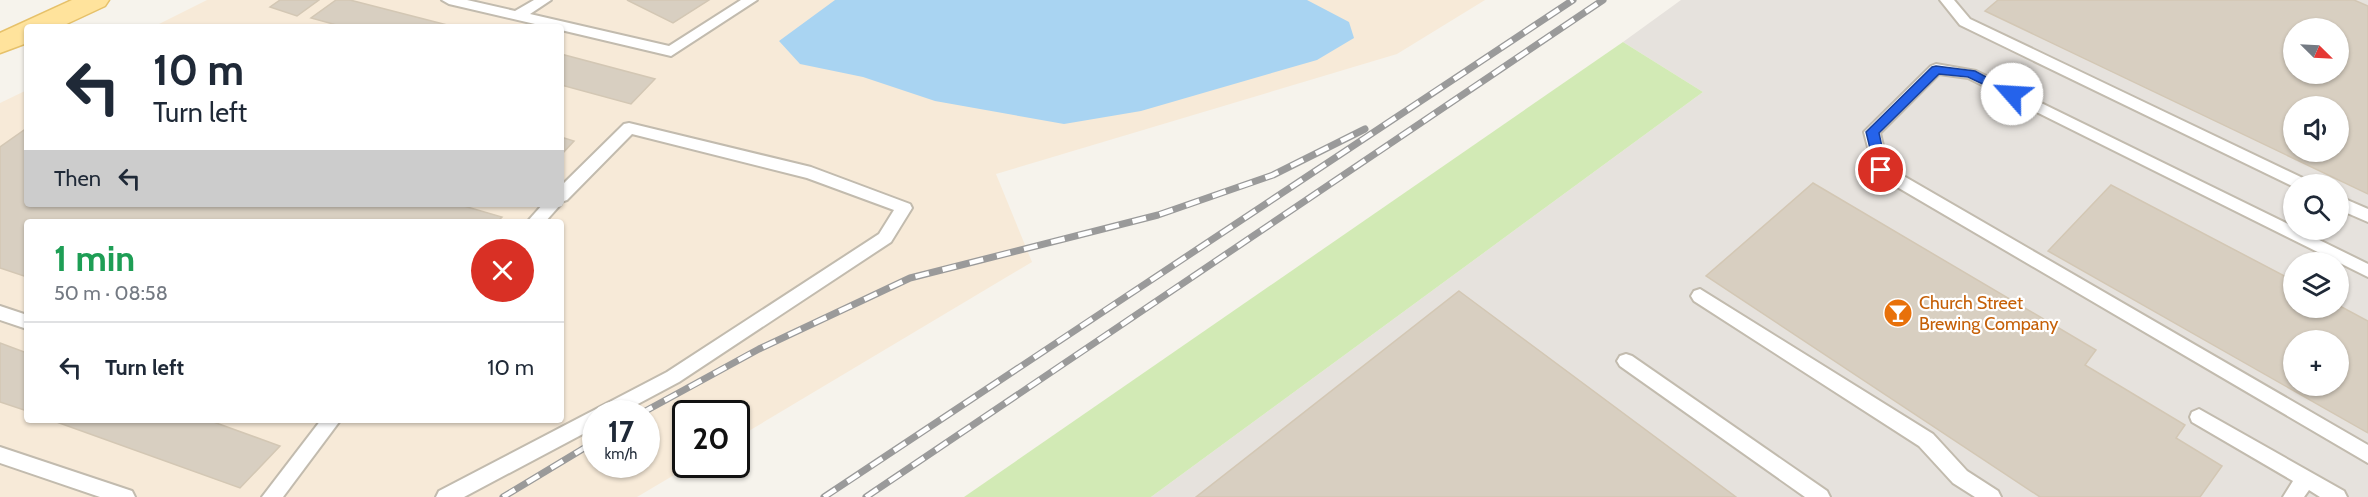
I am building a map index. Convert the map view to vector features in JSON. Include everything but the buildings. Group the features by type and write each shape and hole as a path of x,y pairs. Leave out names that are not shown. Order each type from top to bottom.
{"main road":[{"path":"43,24 95,0"},
{"path":"0,44 24,33"}],"lane":[{"path":"518,15 544,0"},
{"path":"564,26 670,51 750,0"},
{"path":"1947,0 1965,22 2283,175"},
{"path":"456,1 556,24"},
{"path":"2368,271 1971,74 1936,69 1872,132 1881,170 2368,455"},
{"path":"564,193 629,128 811,173 904,208 885,238 673,376 628,400"},
{"path":"538,219 550,207"},
{"path":"2349,207 2368,216"},
{"path":"1700,296 1926,440 1960,477 1991,497"},
{"path":"0,313 24,321"},
{"path":"1626,361 1820,497"},
{"path":"2199,417 2337,497"},
{"path":"272,497 328,423"},
{"path":"446,497 582,425"},
{"path":"0,455 126,497"},
{"path":"2293,497 2306,479"}],"shaded area":[{"path":"207,0 1485,0 1397,54 996,174 1032,262 750,430 750,400 672,400 672,476 637,497 0,497 0,103 24,91 24,207 564,207 564,24 159,24"},
{"path":"1681,0 2368,0 2368,497 1151,497 1703,92 1623,42"}],"green space":[{"path":"1623,42 1703,92 1151,497 964,497"}],"water":[{"path":"835,0 1307,0 1349,22 1354,38 1317,60 1141,111 1064,124 935,101 863,77 800,64 779,41"}],"railway":[{"path":"824,497 1573,0"},
{"path":"866,497 1603,0"},
{"path":"660,403 759,349 910,278 1158,215 1273,175 1365,129"},
{"path":"503,497 582,449"}],"place":[{"name":"Church Street Brewing Company","path":"1898,313"}],"route":[{"path":"1881,170 1872,132 1936,69 1971,74 2012,94"}]}
